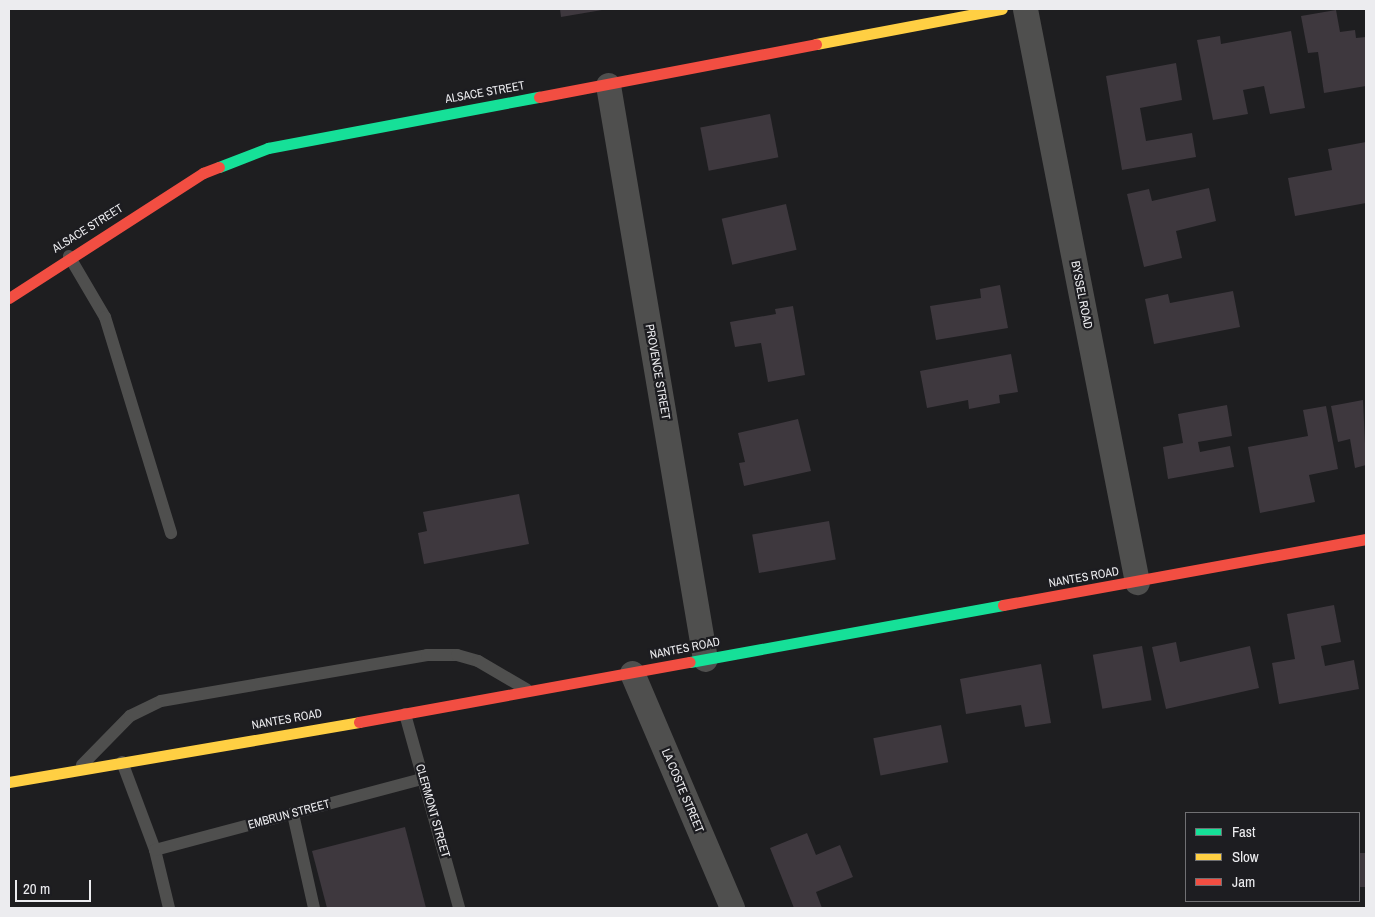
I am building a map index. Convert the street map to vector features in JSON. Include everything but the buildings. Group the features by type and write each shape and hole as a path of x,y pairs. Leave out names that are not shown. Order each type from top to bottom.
{"street":[{"name":"ALSACE STREET","path":"9,298 69,256 203,173 268,148 1002,9"},
{"name":"BYSSEL ROAD","path":"1025,9 1138,582"},
{"name":"PROVENCE STREET","path":"608,85 705,660"},
{"name":"NANTES ROAD","path":"9,782 405,714 528,690 1138,582 1366,539"},
{"name":"LA COSTE STREET","path":"632,673 732,908"}],"lane":[{"path":"69,256 105,317 171,534"},
{"path":"77,770 130,716 161,701 427,655 457,655 478,661 528,690"},
{"name":"CLERMONT STREET","path":"405,714 459,908"},
{"path":"122,762 155,850 169,908"},
{"name":"EMBRUN STREET","path":"155,850 422,779"},
{"path":"293,814 314,908"}],"traffic: fast":[{"path":"219,167 268,148 539,97"},
{"path":"690,662 1003,605"}],"traffic: slow":[{"path":"816,44 1002,9"},
{"path":"9,782 359,722"}],"traffic: jam":[{"path":"539,97 816,44"},
{"path":"9,298 203,173 219,167"},
{"path":"1003,605 1366,539"},
{"path":"359,722 690,662"}]}
